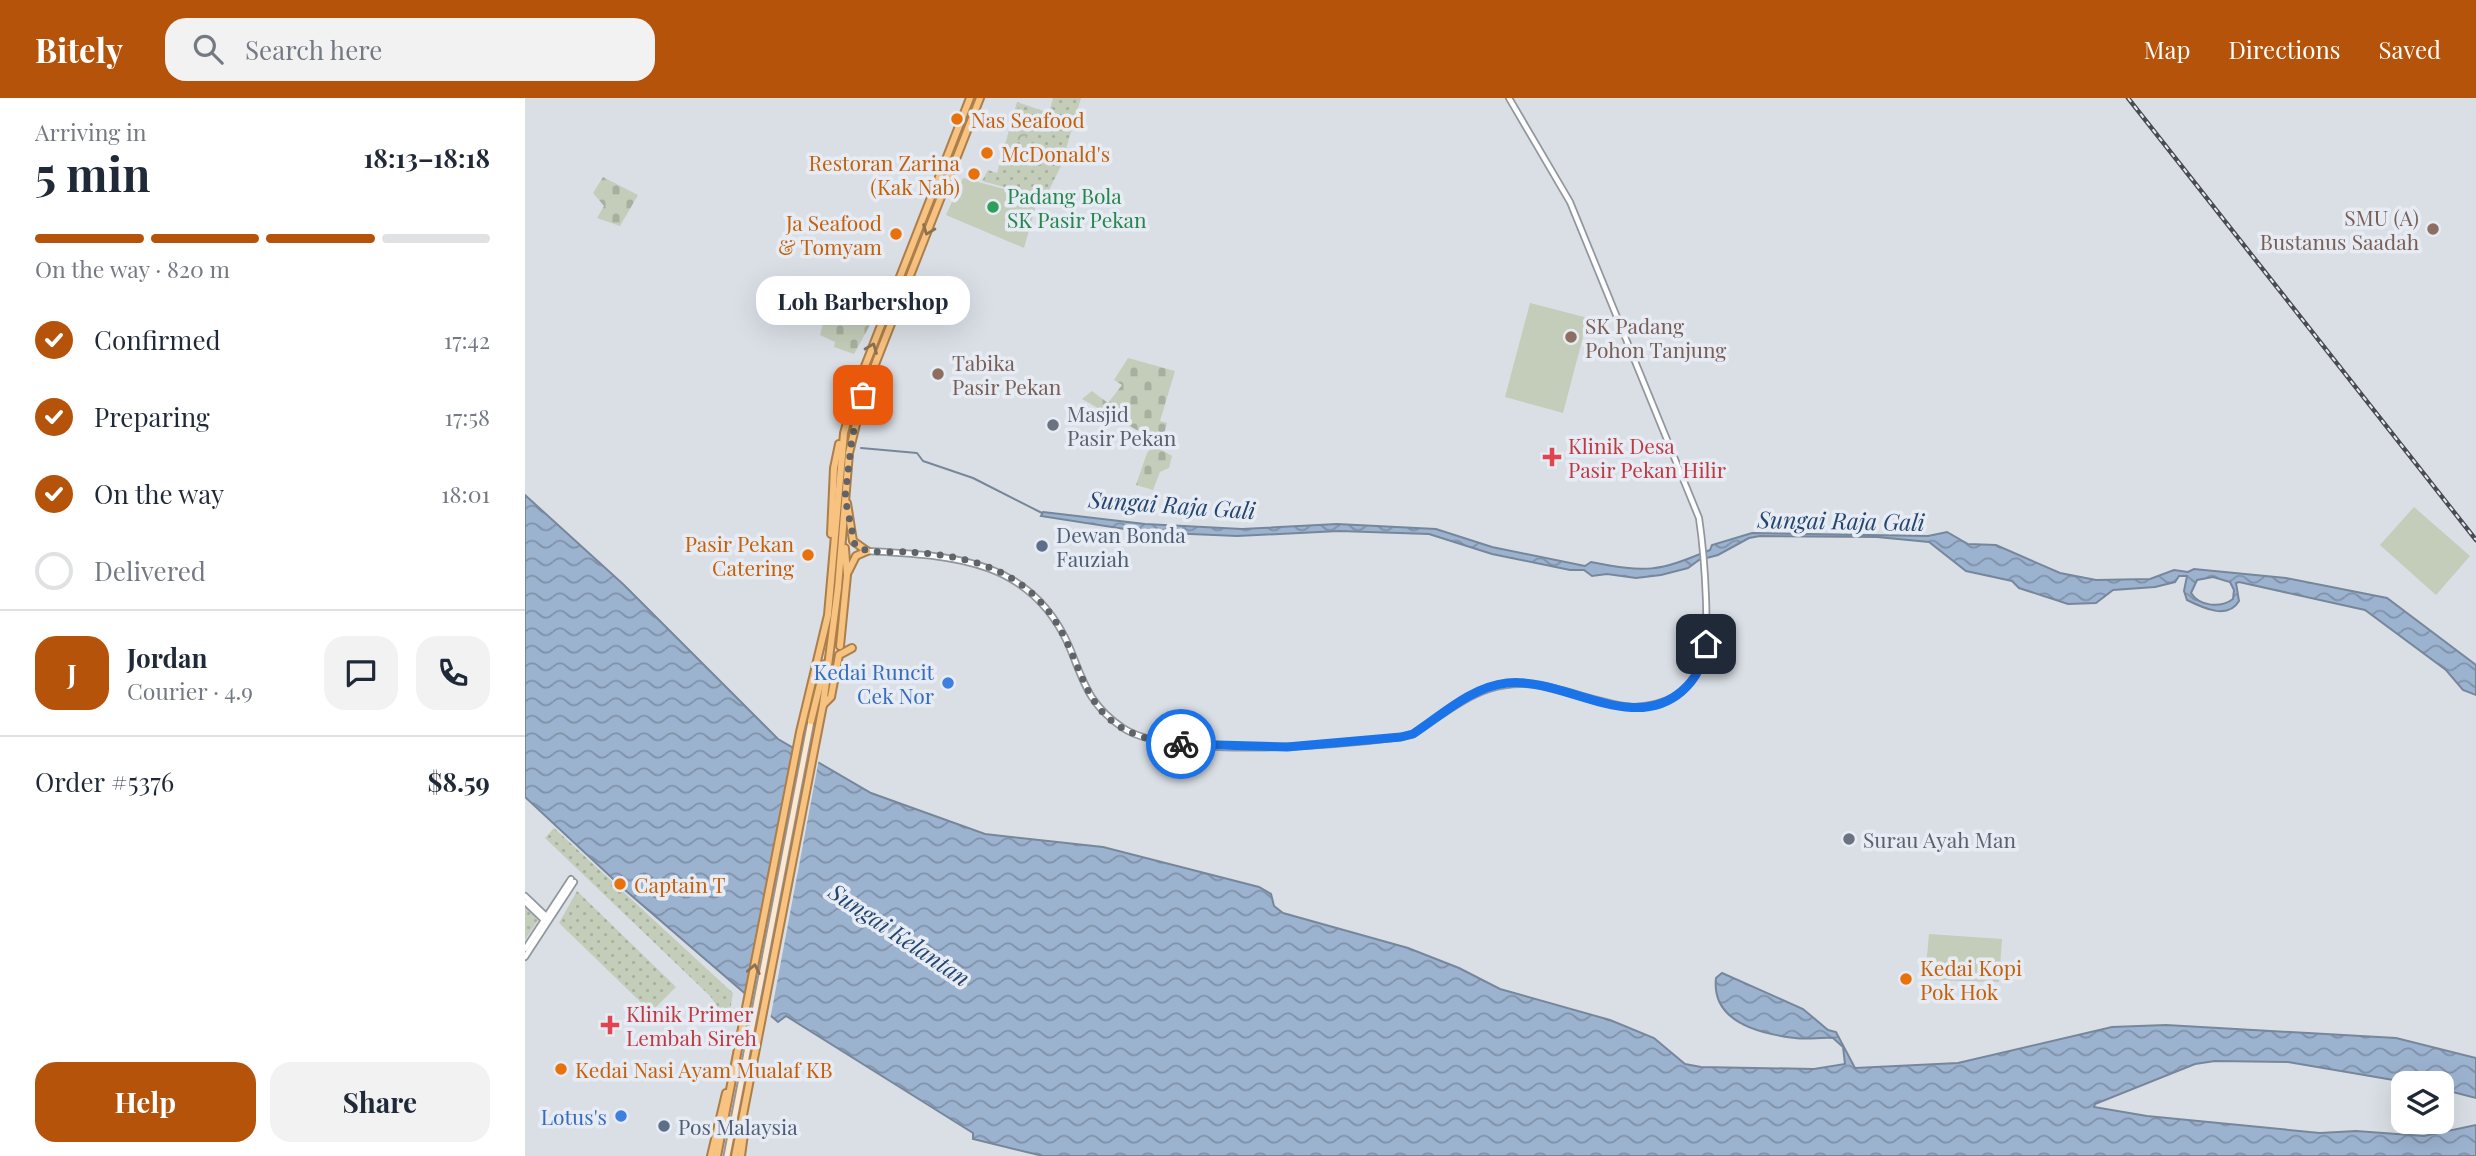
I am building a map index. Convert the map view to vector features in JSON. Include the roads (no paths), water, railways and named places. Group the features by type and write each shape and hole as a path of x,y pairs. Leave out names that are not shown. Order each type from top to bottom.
{"highway":[{"path":"735,1156 823,705 834,468 859,384 970,98"},
{"path":"811,721 826,645 843,532 852,438 863,395 980,98"},
{"path":"825,634 833,579 839,460 844,433"},
{"path":"845,498 853,541 867,551 853,560 847,575"},
{"path":"840,646 847,575 843,532"},
{"path":"717,1156 800,732 826,645"},
{"path":"823,705 831,697 839,656 852,649"},
{"path":"711,1156 722,1104 732,1077"},
{"path":"741,1156 750,1080"}],"main road":[{"path":"727,1156 811,721"}],"street":[{"path":"867,551 943,556 974,562 1010,577 1036,598 1057,625 1091,699 1112,720 1140,737 1180,744 1269,747 1325,745 1413,734 1475,692 1505,683 1538,684 1621,706 1650,707 1662,703 1685,688 1703,663 1707,624 1704,556 1695,506 1570,202 1509,98"},
{"path":"525,957 572,881"},
{"path":"525,896 547,920"},
{"path":"525,902 547,920"},
{"path":"525,949 547,920"}],"water":[{"name":"Sungai Kelantan","path":"525,495 624,585 778,739 871,793 985,834 1103,847 1259,887 1271,894 1274,906 1283,913 1408,948 1459,968 1500,989 1610,1020 1654,1038 1685,1064 1701,1067 1814,1069 1845,1064 1843,1047 1833,1038 1800,1039 1768,1033 1741,1023 1730,1015 1721,1005 1717,993 1716,978 1722,973 1803,1009 1828,1030 1836,1032 1855,1068 1958,1063 2112,1027 2166,1025 2396,1038 2476,1058 2476,1098 2454,1092 2454,1071 2391,1071 2391,1080 2288,1062 2215,1061 2195,1064 2095,1104 2094,1107 2147,1116 2320,1133 2356,1131 2424,1136 2454,1134 2454,1130 2476,1125 2476,1156 1043,1156 973,1139 973,1133 786,1016 778,1022 625,890 525,797"},
{"path":"1043,512 1145,524 1242,529 1337,524 1436,529 1492,547 1585,566 1591,562 1639,569 1677,563 1710,550 1712,545 1752,533 1928,536 1947,532 1968,544 1996,545 2060,573 2096,580 2150,579 2174,570 2188,572 2194,569 2286,578 2387,598 2476,665 2476,695 2463,690 2446,670 2365,610 2239,582 2236,583 2239,601 2228,610 2215,611 2187,600 2184,591 2187,576 2179,576 2175,582 2155,587 2113,590 2096,603 2068,604 2019,588 2012,581 1966,571 1929,542 1877,537 1760,536 1749,538 1718,555 1699,560 1688,568 1636,578 1607,574 1592,576 1584,570 1570,570 1492,554 1429,534 1339,531 1237,536 1144,532 1041,516","holes":["2213,577 2230,582 2234,590 2233,599 2223,604 2205,603 2191,593 2197,580"]}],"waterway":[{"name":"Sungai Raja Gali","path":"861,448 917,453 923,461 973,478 1042,513"}],"railway":[{"path":"2128,98 2476,540"}],"place":[{"name":"Nas Seafood","path":"957,119"},
{"name":"McDonald's","path":"987,153"},
{"name":"Restoran Zarina (Kak Nab)","path":"974,174"},
{"name":"Padang Bola SK Pasir Pekan","path":"993,207"},
{"name":"SMU (A) Bustanus Saadah","path":"2433,229"},
{"name":"Ja Seafood & Tomyam","path":"896,234"},
{"name":"SK Padang Pohon Tanjung","path":"1571,337"},
{"name":"Tabika Pasir Pekan","path":"938,374"},
{"name":"Loh Barbershop","path":"863,395"},
{"name":"Masjid Pasir Pekan","path":"1053,425"},
{"name":"Klinik Desa Pasir Pekan Hilir","path":"1552,457"},
{"name":"Dewan Bonda Fauziah","path":"1042,546"},
{"name":"Pasir Pekan Catering","path":"808,555"},
{"name":"Kedai Runcit Cek Nor","path":"948,683"},
{"name":"Surau Ayah Man","path":"1849,839"},
{"name":"Captain T","path":"620,884"},
{"name":"Kedai Kopi Pok Hok","path":"1906,979"},
{"name":"Klinik Primer Lembah Sireh","path":"610,1025"},
{"name":"Kedai Nasi Ayam Mualaf KB","path":"561,1069"},
{"name":"Lotus's","path":"621,1116"},
{"name":"Pos Malaysia","path":"664,1126"}]}
